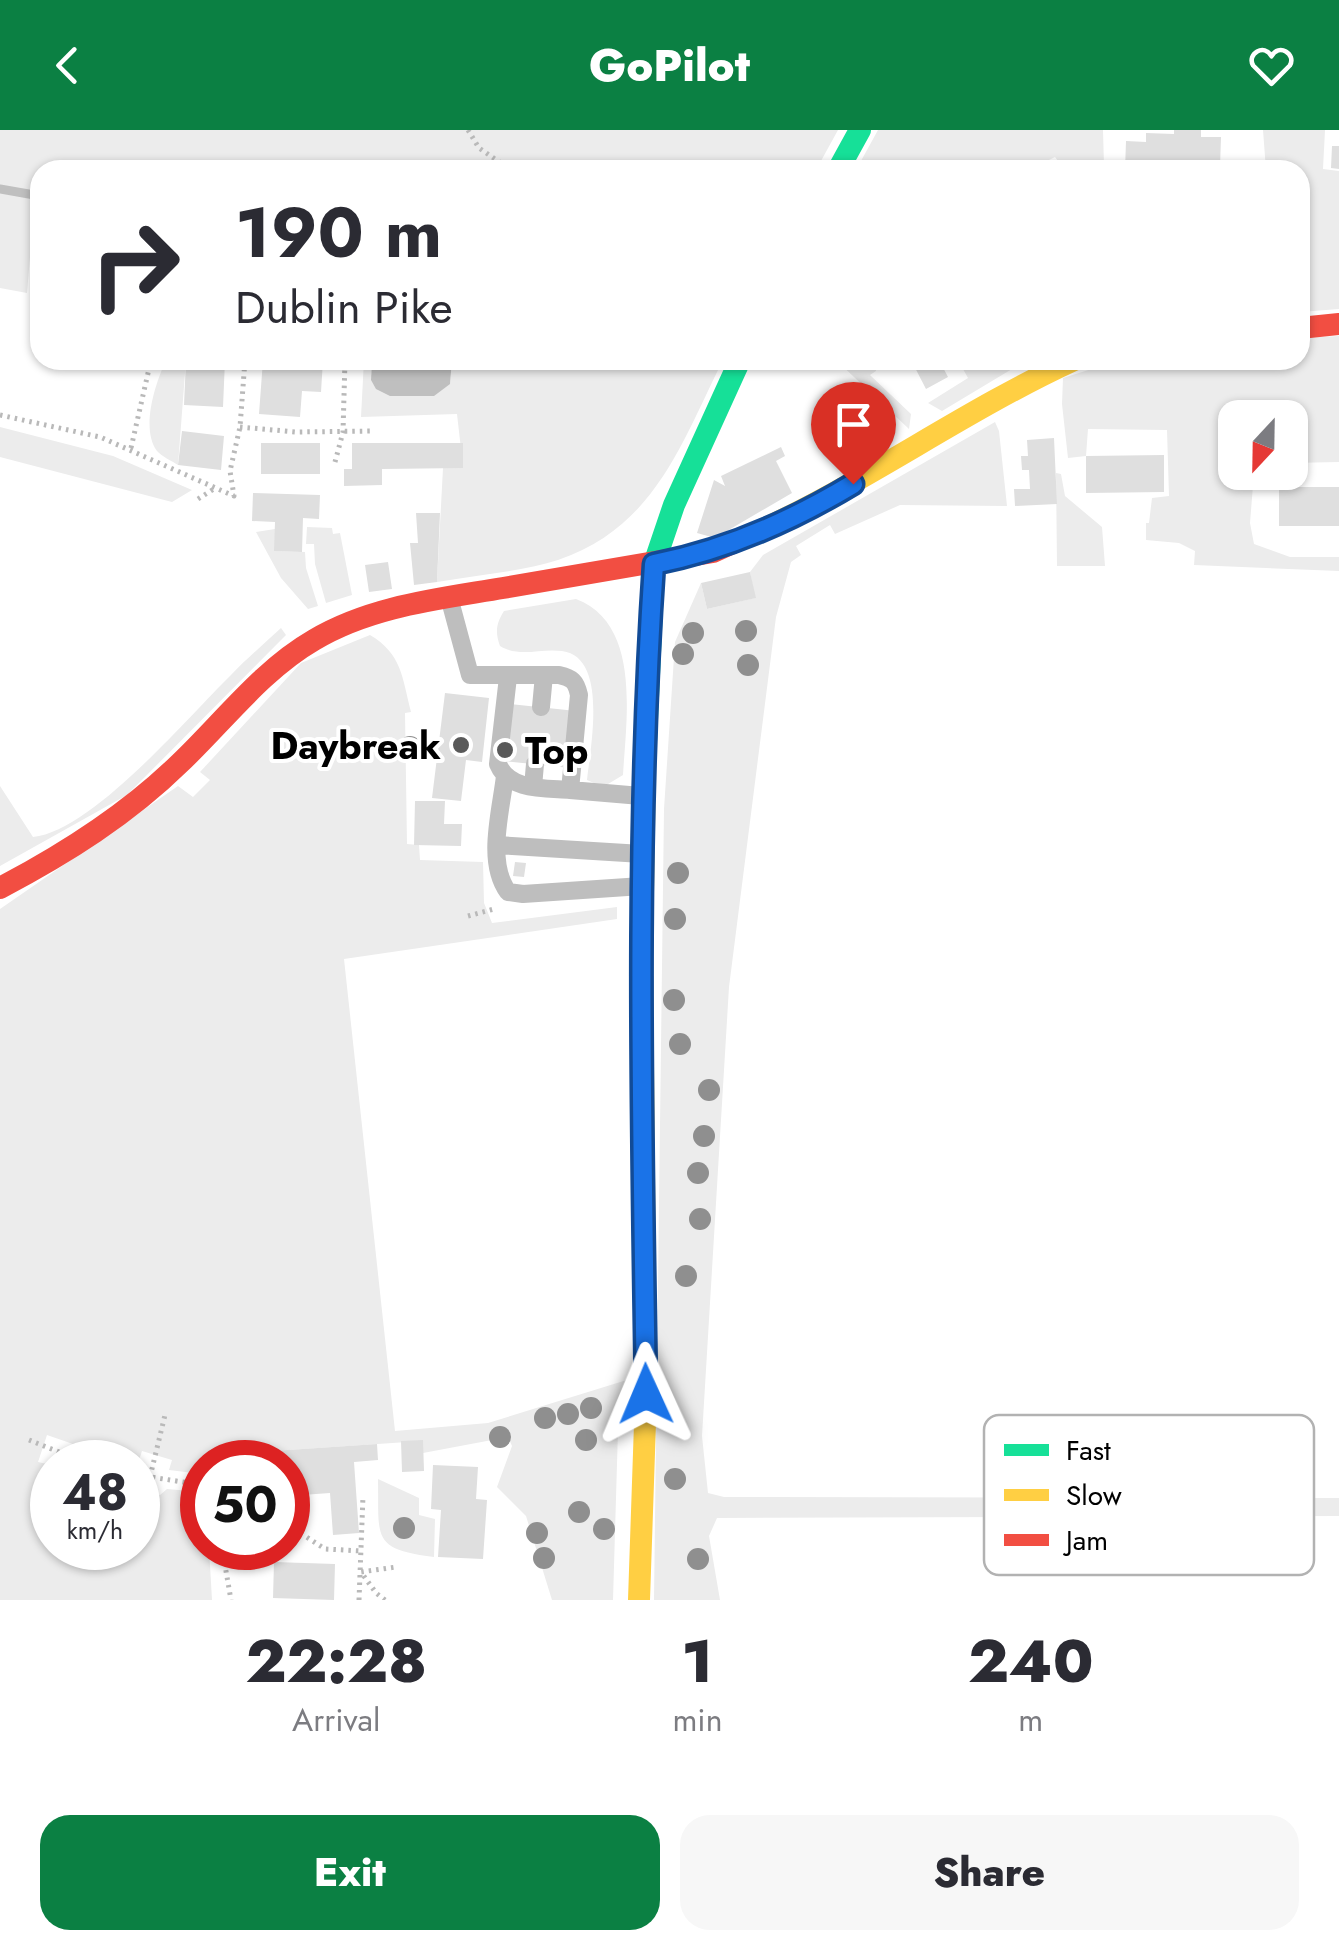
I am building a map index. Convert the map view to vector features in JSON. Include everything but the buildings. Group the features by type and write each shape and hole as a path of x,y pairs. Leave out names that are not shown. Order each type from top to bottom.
{"main road":[{"path":"844,160 860,130"},
{"path":"1310,327 1339,324"},
{"path":"640,1600 646,1394 642,886 654,564 674,506 735,370"},
{"path":"0,888 55,860 116,818 177,766 270,672 312,640 360,618 449,597 714,552 840,491 1052,370"}],"lane":[{"path":"449,597 470,676 571,677 579,694 570,790"},
{"path":"541,707 544,675"},
{"path":"508,676 498,764 505,776 533,787 644,796"},
{"path":"533,787 535,764"},
{"path":"505,776 497,845 498,879 508,892 642,886"},
{"path":"497,845 643,854"}],"path":[{"path":"468,130 479,148 496,160"},
{"path":"131,448 148,370"},
{"path":"0,414 100,437 234,496 230,471 240,427 244,370"},
{"path":"335,462 344,432 345,370"},
{"path":"240,427 374,431"},
{"path":"198,499 217,487"},
{"path":"158,1440 164,1414"},
{"path":"359,1600 363,1496"},
{"path":"310,1540 325,1549 362,1550"},
{"path":"361,1572 396,1567"},
{"path":"226,1570 232,1600"},
{"path":"361,1572 376,1594 386,1600"}],"shaded area":[{"path":"0,130 838,130 822,160 30,160 27,293 0,288"},
{"path":"878,130 1103,130 1104,160 862,160"},
{"path":"1263,130 1325,130 1323,169 1339,171 1339,309 1310,311 1310,160 1265,160"},
{"path":"1339,336 1339,462 1308,463 1308,400 1218,400 1218,490 1253,490 1250,523 1254,544 1290,557 1339,557 1339,571 1194,565 1195,551 1179,543 1146,540 1152,498 1169,496 1167,430 1088,429 1086,456 1068,458 1063,378 1088,370 1310,370 1310,337"},
{"path":"162,370 185,370 178,465 157,451 152,441 154,392"},
{"path":"363,370 372,370 371,380 450,384 451,370 718,370 661,479 619,527 558,560 437,582 443,468 463,467 457,414 361,417"},
{"path":"372,370 451,370 450,384 434,396 390,396 376,389"},
{"path":"847,370 876,370 870,375 911,414 909,429"},
{"path":"964,370 1010,370 942,411 928,403 968,378"},
{"path":"995,422 1007,506 900,505 835,534 830,525 796,546 801,555 791,562 776,617 729,987 702,1436 708,1493 724,1497 984,1497 984,1517 717,1518 709,1536 720,1600 654,1600 664,809 675,642 701,583 707,609 755,598 750,572 763,555"},
{"path":"0,427 113,456 192,490 172,502 0,457"},
{"path":"1056,473 1061,474 1065,496 1102,527 1105,566 1057,566"},
{"path":"307,527 332,528 333,534 340,533 352,595 326,603 315,564 314,544 306,544"},
{"path":"275,529 275,551 305,552 318,606 308,609 281,578 256,532"},
{"path":"576,599 597,611 612,629 625,676 623,775 603,787 587,780 593,706 586,669 577,657 562,651 508,650 500,646 497,636 504,611"},
{"path":"281,628 286,635 127,795 0,866 0,786 33,837 57,830 110,795"},
{"path":"370,635 395,658 411,712 405,713 407,844 419,845 420,860 483,862 484,903 492,923 617,907 617,919 344,959 395,1431 488,1423 630,1379 630,1396 619,1396 613,1600 552,1600 526,1516 497,1487 512,1446 508,1437 423,1453 422,1441 310,1449 310,1440 180,1440 180,1471 169,1470 172,1460 160,1456 160,1440 61,1440 47,1435 45,1440 30,1440 30,1570 160,1570 160,1495 167,1489 180,1490 180,1570 210,1570 212,1600 0,1600 0,909 178,786 193,797 210,780 200,772 301,663"},
{"path":"378,1479 419,1498 419,1515 435,1519 434,1557 399,1550 383,1537 378,1515"},
{"path":"1314,1498 1339,1498 1339,1516 1314,1516"}],"waterway":[{"path":"0,189 30,194"}],"traffic: fast":[{"path":"844,160 860,130"},
{"path":"645,764 654,564 674,505 735,370"}],"traffic: slow":[{"path":"748,536 831,495 1053,370"},
{"path":"639,1600 646,1394 642,956 645,764"}],"traffic: jam":[{"path":"1310,327 1339,324"},
{"path":"0,888 72,847 139,800 277,666 336,628 430,600 713,552 748,536"}],"place":[{"name":"Daybreak","path":"461,745"},
{"name":"Top","path":"505,750"}],"route":[{"path":"646,1394 642,956 644,764 654,564 714,552 811,508 853,484"}]}
